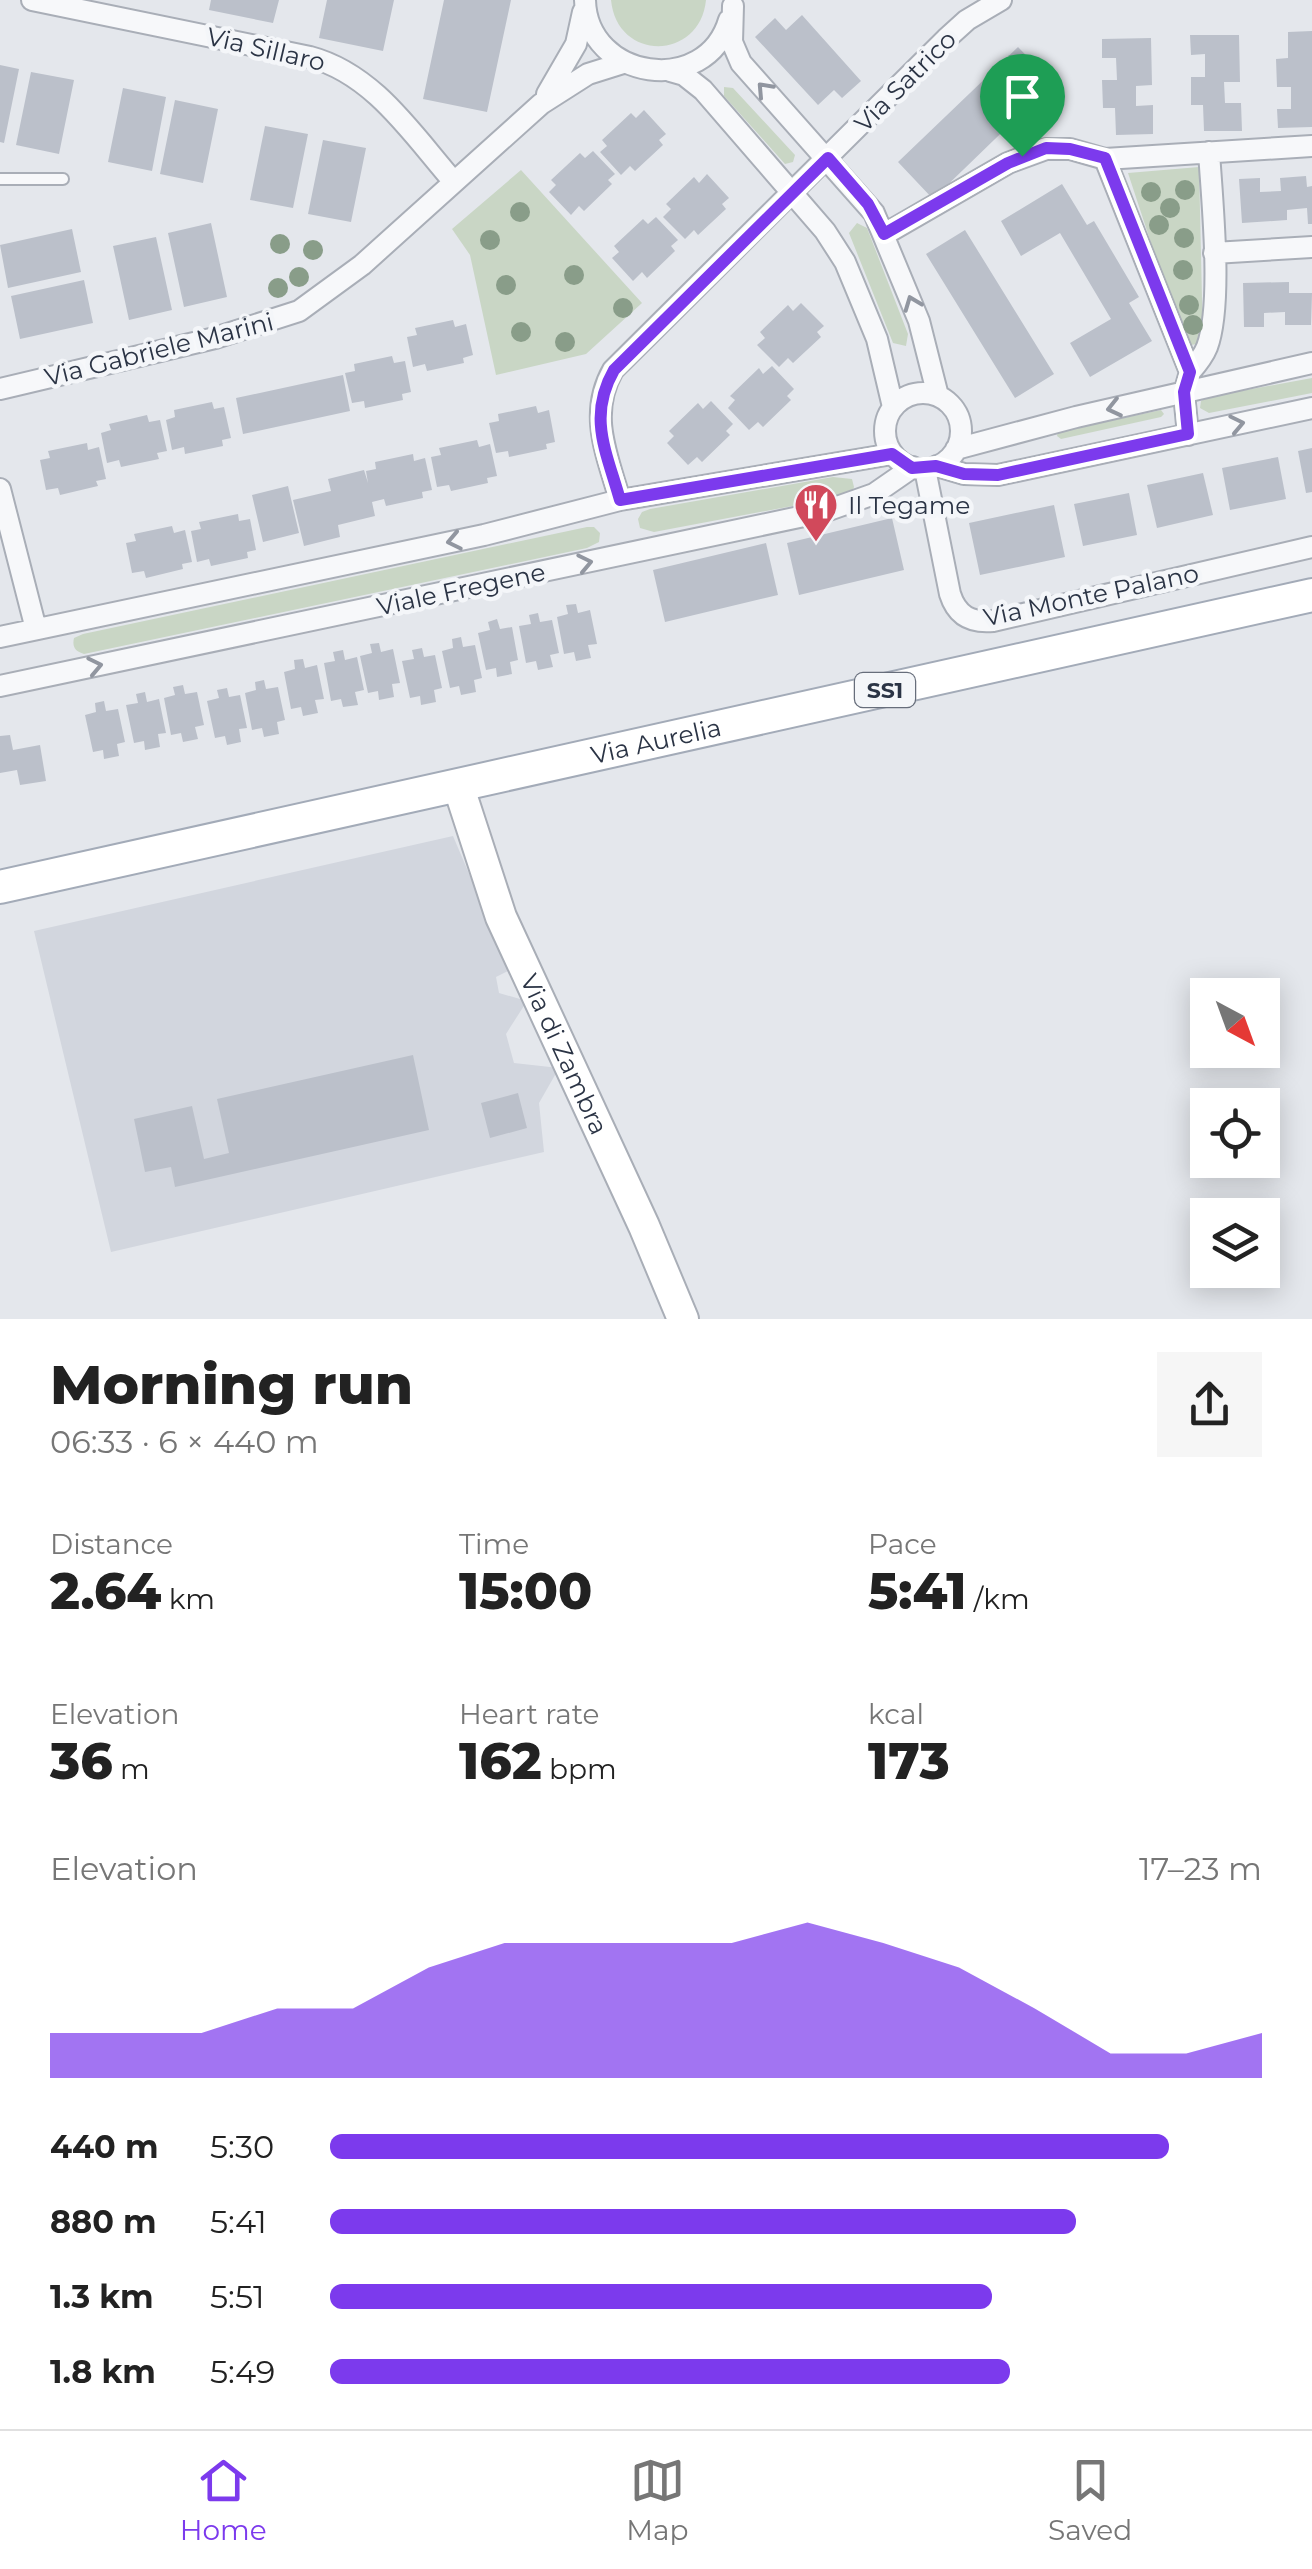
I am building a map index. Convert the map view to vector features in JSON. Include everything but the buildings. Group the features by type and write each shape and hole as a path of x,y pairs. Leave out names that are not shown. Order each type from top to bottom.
{"main road":[{"name":"Via Aurelia","path":"0,887 1312,596"}],"street":[{"name":"Via Sillaro","path":"32,0 340,66 382,100 454,182"},
{"name":"Via Satrico","path":"620,500 599,425 600,402 608,380 630,351 946,39 1001,0"},
{"name":"Via Gabriele Marini","path":"541,104 576,44 584,3"},
{"path":"584,3 590,29 604,49 623,63 646,71 684,75 702,90 826,232 850,272 877,339 893,408 885,431 892,454 925,468 998,475 1312,408"},
{"path":"732,3 732,42 741,63 868,204 884,234 918,322 938,396 956,413 960,438 956,450"},
{"path":"670,71 692,64 712,50 726,30 732,3"},
{"name":"Via Gabriele Marini","path":"0,389 215,338 288,316 345,279 541,104 588,74 623,63"},
{"path":"884,234 1035,151 1059,148 1105,158 1312,146"},
{"path":"1187,382 1212,328 1214,253 1209,152"},
{"path":"1105,158 1187,382 1188,434"},
{"path":"1214,253 1312,247"},
{"path":"925,468 956,450 1187,382 1312,364"},
{"path":"893,408 914,394 938,396"},
{"name":"Viale Fregene","path":"0,637 484,535 620,500 892,454"},
{"name":"Viale Fregene","path":"0,686 822,512 874,494 925,468"},
{"name":"Via Monte Palano","path":"925,468 952,604 964,618 993,621 1312,547"},
{"path":"0,489 36,629"},
{"name":"Via di Zambra","path":"458,784 501,917 683,1319"}],"lane":[{"path":"0,179 63,179"}],"shaded area":[{"path":"453,836 510,970 496,977 499,993 527,1001 506,1034 514,1063 559,1068 539,1103 544,1152 111,1252 34,931"}],"green space":[{"path":"611,0 706,0 700,20 689,34 675,43 659,46 628,35 617,20"},
{"path":"724,87 733,88 795,155 793,162 785,164 724,96"},
{"path":"1199,167 1203,343 1185,346 1128,173"},
{"path":"521,170 642,303 586,354 496,375 470,255 452,229"},
{"path":"857,223 867,228 908,334 906,346 893,343 849,233"},
{"path":"1312,378 1312,393 1209,413 1200,408 1201,401 1208,397"},
{"path":"1161,410 1161,417 1061,439 1057,436 1058,432"},
{"path":"833,477 852,479 851,495 654,532 640,528 638,519 650,509"},
{"path":"587,527 600,533 599,542 587,548 84,654 74,646 74,638 83,634"}],"place":[{"name":"Il Tegame","path":"816,543"}],"route":[{"path":"1059,148 1105,158 1190,372 1184,392 1188,434 998,475 975,476 936,466 912,468 892,454 620,500 599,425 603,391 614,370 828,158 868,204 884,234 1022,156 1059,148"}]}
